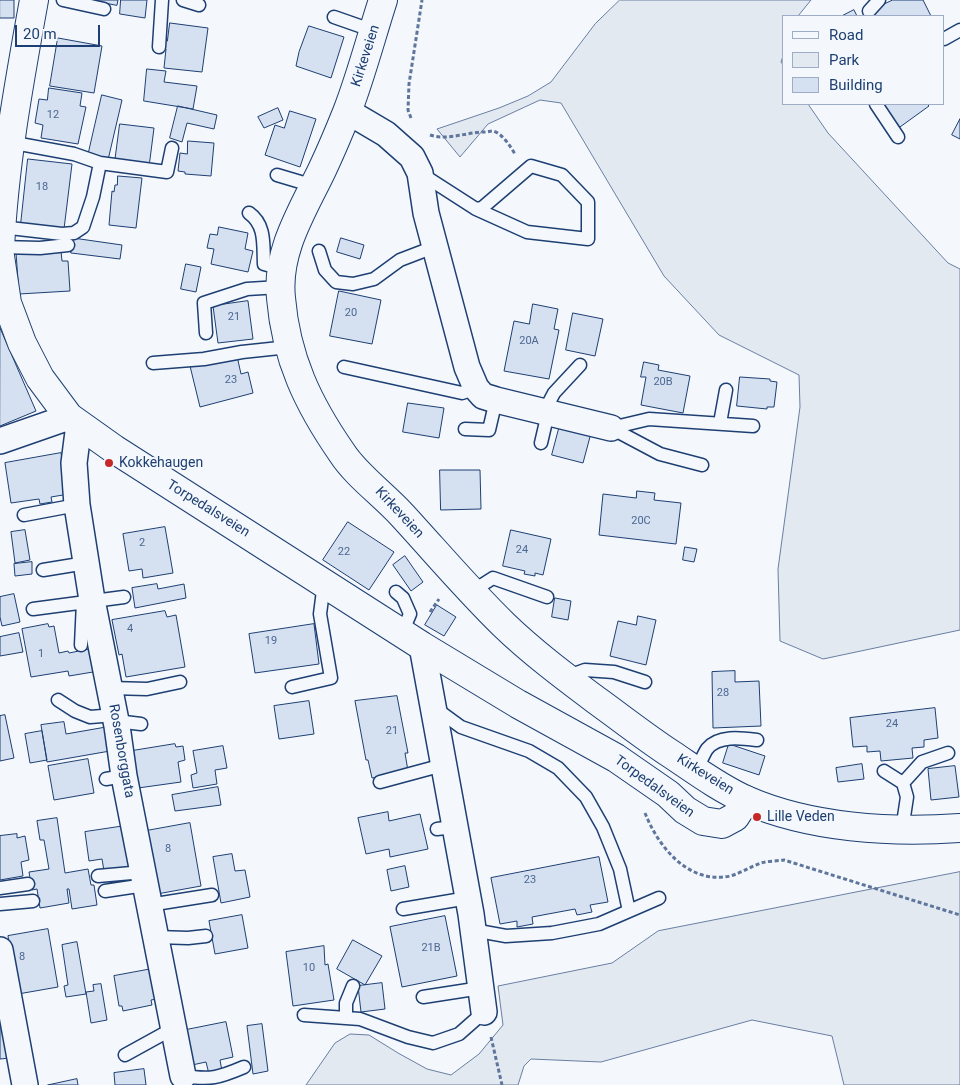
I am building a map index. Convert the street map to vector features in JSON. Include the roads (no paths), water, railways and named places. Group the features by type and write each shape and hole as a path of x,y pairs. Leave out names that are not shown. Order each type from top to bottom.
{"main road":[{"path":"0,248 2,195 9,142 34,0"},
{"name":"Kirkeveien","path":"384,0 347,111 314,186 297,218 288,244 281,278 285,330 289,347 306,393 344,457 401,514 462,583 504,626 566,677 652,742 746,800"},
{"name":"Torpedalsveien","path":"0,256 7,303 22,343 40,378 74,421 114,449 412,639 518,704 616,758 668,794 684,810 703,821 722,824 735,817 746,800"},
{"path":"746,800 818,821 902,830 960,828"}],"street":[{"path":"347,111 386,134 412,158 420,173 426,213 434,247 467,367 486,394 546,412 611,428"},
{"path":"0,442 74,421"},
{"name":"Rosenborggata","path":"74,421 77,505 86,563 87,601 110,688 115,718 115,777 146,887 183,1076"},
{"path":"412,639 433,706 443,765 445,828 468,898 482,1000"},
{"path":"0,950 3,986 25,1085"}],"lane":[{"path":"64,0 104,9"},
{"path":"159,47 162,0"},
{"path":"183,0 199,5"},
{"path":"869,11 879,0"},
{"path":"334,17 374,31"},
{"path":"945,38 960,30"},
{"path":"877,105 898,137"},
{"path":"9,142 74,154 100,163 166,172 172,148"},
{"path":"1,227 62,234 74,233 83,227 93,197 100,163"},
{"path":"420,173 476,209 526,232 588,239 588,202 562,175 531,166 482,208 476,209"},
{"path":"277,175 314,186"},
{"path":"249,213 256,218 262,231 264,264 281,278"},
{"path":"0,248 40,248 68,245"},
{"path":"319,251 325,270 336,282 354,284 374,279 400,260 434,247"},
{"path":"206,333 204,303 281,278"},
{"path":"153,363 204,359 242,352 289,347"},
{"path":"541,443 546,412 554,393 580,365"},
{"path":"344,367 462,393 486,394 489,430 465,429"},
{"path":"720,423 726,390"},
{"path":"611,428 649,419 753,426"},
{"path":"611,428 660,454 702,465"},
{"path":"24,515 77,505"},
{"path":"43,570 86,563"},
{"path":"462,583 493,578 547,598"},
{"path":"292,687 331,678 320,614 324,583"},
{"path":"396,592 403,598 410,614 412,639"},
{"path":"33,609 124,597"},
{"path":"81,645 87,601"},
{"path":"566,677 585,670 614,672 645,682"},
{"path":"110,688 147,689 180,682"},
{"path":"58,700 75,711 90,717 115,718 141,724"},
{"path":"433,706 461,727 529,751 558,768 586,797 603,827 620,868 630,912"},
{"path":"696,770 708,748 719,740 740,738 757,740"},
{"path":"903,783 922,762 948,753"},
{"path":"380,782 443,765"},
{"path":"884,771 903,783 907,796 902,830"},
{"path":"98,876 146,887 212,895"},
{"path":"0,888 28,884"},
{"path":"104,891 146,887"},
{"path":"403,909 468,898"},
{"path":"473,930 506,936 552,933 599,924 659,898"},
{"path":"0,904 33,900"},
{"path":"156,937 188,938 206,936"},
{"path":"346,1017 346,1003 353,986"},
{"path":"423,997 482,1000"},
{"path":"304,1015 360,1019 408,1037 433,1043 459,1034 482,1000"},
{"path":"125,1055 174,1028"},
{"path":"183,1076 204,1079 220,1077 244,1067"}],"place":[{"name":"Kokkehaugen","path":"109,463"},
{"name":"Lille Veden","path":"757,817"}]}
